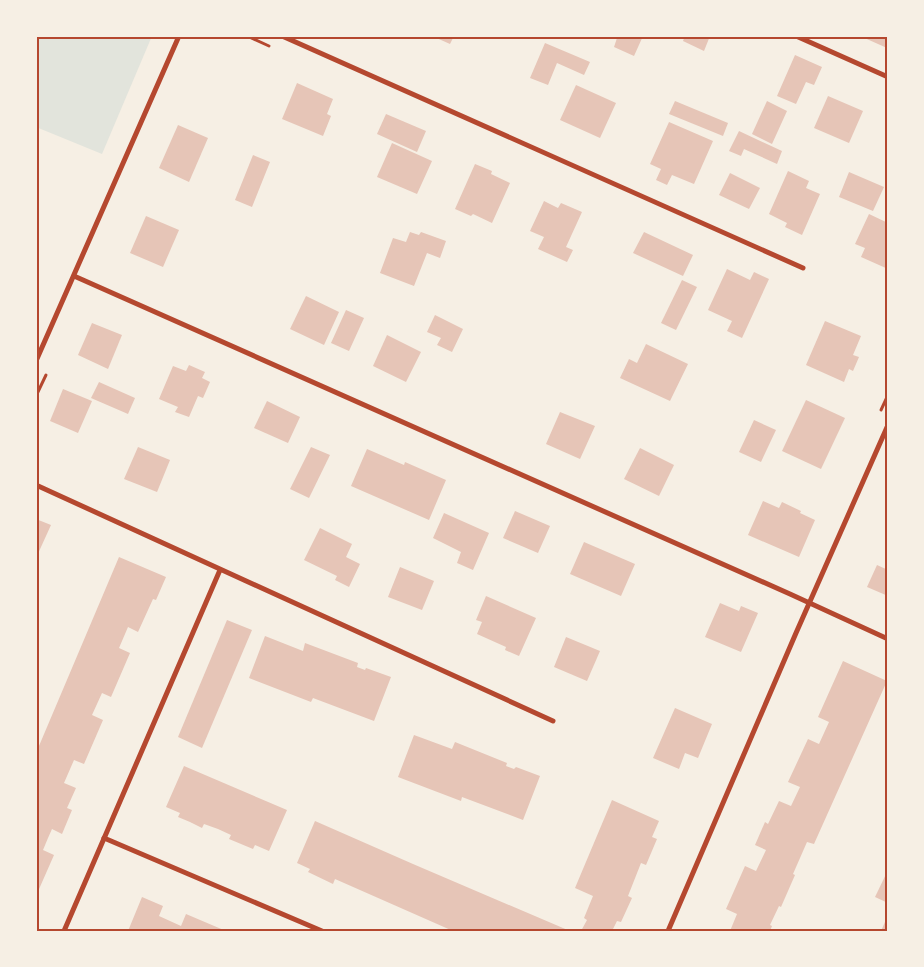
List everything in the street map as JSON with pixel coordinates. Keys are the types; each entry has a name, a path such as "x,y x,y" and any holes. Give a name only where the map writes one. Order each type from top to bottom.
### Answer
{"street":[{"path":"36,361 179,36"},
{"path":"282,36 803,268"},
{"path":"796,36 888,77"},
{"path":"74,276 809,602 888,639"},
{"path":"668,931 809,602 888,425"},
{"path":"36,485 553,721"},
{"path":"64,931 220,570"},
{"path":"104,838 322,931"}],"path":[{"path":"36,396 46,373"}],"shaded area":[{"path":"36,36 152,36 102,154 36,127"}],"building":[{"path":"432,36 454,36 450,44"},
{"path":"613,36 643,36 634,56 614,47 617,38"},
{"path":"685,36 710,36 704,51 683,41"},
{"path":"860,36 888,36 888,47 887,48"},
{"path":"545,43 590,62 584,75 557,63 548,85 530,78"},
{"path":"795,55 822,67 814,85 806,82 796,104 777,96"},
{"path":"297,83 333,99 327,114 331,116 323,136 282,119"},
{"path":"576,85 616,103 600,138 560,120"},
{"path":"828,96 863,111 849,143 814,128"},
{"path":"675,101 728,123 723,136 669,114"},
{"path":"767,101 787,111 772,144 752,134"},
{"path":"386,114 426,131 417,152 377,134"},
{"path":"669,122 713,141 694,184 672,175 667,185 656,180 661,169 650,164"},
{"path":"178,125 208,138 189,182 159,168"},
{"path":"739,131 782,151 777,164 744,149 741,156 729,151"},
{"path":"392,143 432,161 417,194 377,177"},
{"path":"253,155 270,162 252,207 235,200"},
{"path":"475,164 492,171 491,174 510,183 492,223 473,214 471,216 455,209"},
{"path":"788,171 809,181 806,188 820,194 802,235 785,227 787,223 769,214"},
{"path":"849,172 884,187 873,211 839,197"},
{"path":"730,173 760,188 749,209 719,195"},
{"path":"544,201 558,208 561,203 582,212 566,247 573,250 567,262 538,249 544,237 530,231"},
{"path":"869,214 888,223 888,269 861,257 865,248 855,244"},
{"path":"146,216 179,230 163,267 130,253"},
{"path":"410,232 419,235 421,232 446,241 440,258 427,253 414,286 380,273 393,238 406,242"},
{"path":"644,232 693,255 683,276 633,253"},
{"path":"727,269 750,280 754,272 769,279 742,338 727,331 732,321 708,310"},
{"path":"682,280 697,287 676,330 661,323"},
{"path":"306,296 339,312 324,345 290,329"},
{"path":"346,310 364,318 349,351 331,343"},
{"path":"435,315 463,329 452,352 437,345 441,338 427,332"},
{"path":"825,321 861,336 853,355 859,357 853,371 849,369 844,382 806,365"},
{"path":"92,323 122,335 108,369 78,355"},
{"path":"387,335 421,352 406,382 373,366"},
{"path":"646,344 688,364 670,401 620,378 629,359 637,363"},
{"path":"189,365 205,372 202,378 210,382 203,398 198,396 189,417 175,412 178,407 159,399 173,366 186,371"},
{"path":"99,382 135,398 128,414 91,398"},
{"path":"63,389 92,401 78,433 50,421"},
{"path":"806,400 845,418 821,469 782,451"},
{"path":"267,401 300,417 288,443 254,428"},
{"path":"560,412 595,426 580,459 546,444"},
{"path":"754,420 776,430 761,462 739,452"},
{"path":"138,447 170,460 157,492 124,479"},
{"path":"311,447 330,455 309,498 290,489"},
{"path":"640,448 674,465 659,496 624,479"},
{"path":"367,449 404,465 405,462 446,480 429,520 351,486"},
{"path":"763,501 779,508 782,502 815,520 799,557 748,535"},
{"path":"515,511 550,526 538,553 503,538"},
{"path":"444,513 489,533 473,570 457,563 461,552 433,538"},
{"path":"36,519 51,525 36,558"},
{"path":"320,528 352,544 346,557 360,564 349,587 335,580 337,576 304,560"},
{"path":"584,542 635,564 621,596 570,574"},
{"path":"119,557 166,577 156,600 153,599 138,632 128,627 119,648 130,653 111,697 102,693 92,715 103,720 84,764 74,760 64,783 76,788 67,808 72,810 62,834 52,829 48,838 43,850 54,855 36,896 36,753"},
{"path":"877,565 888,570 888,596 867,587"},
{"path":"400,567 434,581 422,610 388,597"},
{"path":"486,596 536,618 519,656 505,650 506,647 477,634 482,622 476,620"},
{"path":"720,603 739,611 741,606 758,613 741,652 705,637"},
{"path":"227,620 252,630 202,748 178,737"},
{"path":"265,636 303,651 305,643 358,663 357,667 365,670 366,668 391,677 374,721 313,698 311,702 249,678"},
{"path":"566,637 600,651 587,681 554,667"},
{"path":"843,661 887,681 814,844 807,842 781,907 779,906 770,925 772,926 770,931 730,931 737,914 726,909 745,866 756,871 766,850 755,845 765,822 768,824 779,801 791,806 800,787 788,782 808,739 819,744 829,722 818,717"},
{"path":"675,708 712,724 698,758 685,753 679,769 653,758"},
{"path":"414,735 452,749 455,742 507,763 506,766 514,769 516,767 540,776 523,820 462,797 461,801 398,777"},
{"path":"184,766 287,810 269,851 255,845 253,849 229,839 231,835 204,824 202,828 178,817 180,813 166,807"},
{"path":"612,800 659,821 652,837 657,839 646,865 641,863 628,896 632,898 621,922 617,921 612,931 581,931 587,920 584,918 593,896 575,888"},
{"path":"315,821 570,931 453,931 335,879 333,884 308,872 310,869 297,863"},
{"path":"888,870 888,903 875,897"},
{"path":"142,897 163,906 159,916 181,926 186,914 226,931 128,931"},
{"path":"888,915 888,931 881,931"}]}
